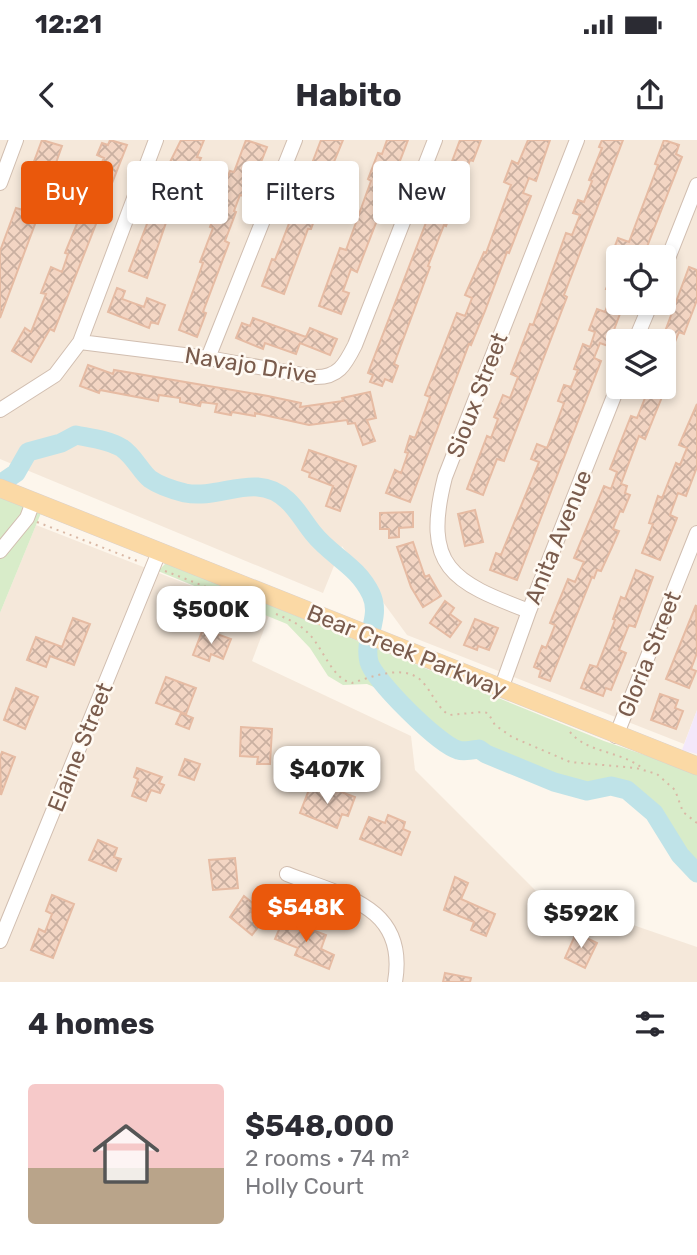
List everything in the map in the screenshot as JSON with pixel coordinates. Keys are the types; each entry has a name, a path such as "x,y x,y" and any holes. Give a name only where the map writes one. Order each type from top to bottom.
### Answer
{"main road":[{"name":"Bear Creek Parkway","path":"6,490 30,510 157,559 328,619 697,766"}],"street":[{"path":"0,183 16,140"},
{"path":"0,410 55,375 80,342 156,140"},
{"path":"208,358 295,140"},
{"name":"Navajo Drive","path":"80,342 208,358 327,378 341,368 355,345 435,140"},
{"name":"Sioux Street","path":"529,611 482,592 453,573 441,553 439,506 445,477 577,140"},
{"path":"673,245 697,186"},
{"name":"Anita Avenue","path":"501,689 613,399"},
{"path":"0,551 30,510"},
{"name":"Gloria Street","path":"617,736 697,533"},
{"name":"Elaine Street","path":"0,942 157,559"},
{"path":"287,874 354,900 381,918 394,936 397,949 395,982"}],"path":[{"path":"30,510 157,559 241,600"},
{"path":"273,613 308,632 343,680 352,683 392,673 409,672 418,676 437,705 449,715 488,713 495,725 512,737 570,762 643,769"},
{"path":"567,726 579,741 632,762 667,781 678,796 683,812 697,822"}],"shaded area":[{"path":"0,140 697,140 697,710 684,744 407,635 342,546 323,593 0,459"},
{"path":"36,525 269,616 252,661 411,736 415,770 537,892 697,947 697,982 0,982 0,613"},
{"path":"697,710 697,754 682,750"}],"green space":[{"path":"0,496 41,513 0,613"},
{"path":"166,563 604,741 697,773 697,873 679,853 649,808 629,791 613,787 576,790 522,771 479,749 460,751 443,743 390,694 367,684 343,685 328,676 310,648 287,624 158,571"}],"building":[{"path":"42,140 62,146 57,161 34,161"},
{"path":"110,140 127,145 113,181 113,161 102,161 104,158 97,155 102,143 108,145"},
{"path":"181,140 204,140 197,157 201,158 200,161 170,161"},
{"path":"246,140 267,147 261,161 242,161 242,196 234,211 236,212 225,241 229,243 203,312 206,313 197,337 179,330 203,263 200,262 213,228 210,227 211,224 228,224 228,176 230,171 234,172"},
{"path":"321,140 343,140 334,161 313,161"},
{"path":"387,140 408,140 400,161 375,161 378,153 382,154"},
{"path":"460,140 481,140 473,161 452,161"},
{"path":"528,140 550,140 536,181 529,178 523,193 531,196 471,345 469,344 410,502 386,493 395,470 401,473 410,436 415,438 430,397 425,395 457,313 465,316 472,298 465,295 484,252 486,253 511,185 504,182 512,161 518,164"},
{"path":"602,140 623,140 504,461 497,459 483,495 467,489 487,436 491,438 498,419 494,417 503,395 510,398 518,377 511,374 530,324 533,325 566,233 572,235 580,215 573,213 578,200 584,202 592,181 589,180 602,148 599,147"},
{"path":"664,140 679,145 676,154 682,157 648,245 615,245 618,238 629,242 658,165 655,164"},
{"path":"373,166 373,224 376,224 357,272 351,269 343,291 349,293 341,314 319,306 340,248 346,250 355,224 359,224 359,214 371,181 368,179"},
{"path":"16,208 21,209 21,224 35,224 0,318 0,251"},
{"path":"77,224 96,224 54,331 50,329 31,362 12,351 25,328 31,332 46,294 41,293 51,267 62,272 68,254 65,253"},
{"path":"147,224 166,224 147,278 129,271"},
{"path":"289,224 313,224 311,229 308,229 284,294 262,286 272,259 275,260"},
{"path":"425,224 447,224 428,266 430,267 394,364 398,366 392,382 385,379 382,386 370,382 373,375 368,373"},
{"path":"689,267 697,270 697,300 684,334 679,332 676,340 676,329 666,329 671,315 676,315 676,302"},
{"path":"117,288 125,291 122,299 144,307 147,298 165,305 158,324 151,322 149,328 108,312"},
{"path":"597,309 605,312 606,309 606,315 620,315 614,329 606,329 606,345 600,343 594,358 601,361 517,580 490,570 496,553 501,555 539,462 531,459 537,444 547,448 564,403 558,401 564,385 571,387 578,370 574,369 583,344 590,347 595,332 589,330"},
{"path":"253,318 306,337 310,328 337,339 330,355 300,343 296,354 265,343 263,349 236,338 242,323 250,326"},
{"path":"88,365 113,374 114,370 268,396 301,403 300,407 343,401 342,398 370,392 376,418 367,420 375,441 363,445 355,423 348,424 347,420 309,425 255,413 255,416 215,412 217,404 201,402 200,406 180,402 180,398 159,395 158,401 100,390 99,393 80,386"},
{"path":"645,399 661,399 645,439 639,436 621,484 627,486 625,493 630,495 613,529 619,531 601,571 597,570 594,578 592,577 550,681 539,677 541,670 534,667 542,646 546,648 555,625 550,623 568,579 575,582 584,562 574,558 604,486 611,489 617,472 610,469 631,416 637,418"},
{"path":"697,404 697,467 686,496 678,493 670,515 677,518 660,560 642,553 653,524 649,523 658,496 662,498 676,463 680,465 687,448 679,445"},
{"path":"309,450 356,466 340,511 326,506 333,486 309,477 310,473 302,470"},
{"path":"475,510 483,542 465,546 458,514"},
{"path":"413,512 413,527 399,528 399,537 389,538 389,529 380,529 380,513"},
{"path":"413,542 425,577 429,575 441,596 423,607 411,587 397,547"},
{"path":"636,570 653,577 635,627 629,625 619,650 626,653 611,690 606,688 603,696 581,688 590,665 597,667 621,597 625,599"},
{"path":"445,601 454,608 450,614 461,622 450,637 430,623"},
{"path":"696,605 697,653 691,669 696,671 689,688 666,679"},
{"path":"73,618 90,624 74,665 50,656 46,667 27,660 36,637 62,647"},
{"path":"475,619 498,628 489,650 478,646 477,650 464,645"},
{"path":"203,629 231,639 223,659 211,654 209,661 193,655"},
{"path":"166,677 196,688 186,714 156,703"},
{"path":"16,688 38,697 25,729 4,720"},
{"path":"660,694 678,700 675,708 683,711 676,729 651,720"},
{"path":"181,713 193,718 189,729 176,724"},
{"path":"241,727 272,729 270,764 257,764 258,757 240,756"},
{"path":"2,752 15,757 1,795 0,757"},
{"path":"185,759 200,764 194,780 179,775"},
{"path":"137,768 162,777 159,783 164,785 160,793 151,790 146,801 132,796 138,779 134,777"},
{"path":"325,786 355,797 348,816 342,814 337,828 300,813 310,787 323,792"},
{"path":"388,815 405,822 403,829 410,832 401,855 360,839 369,817 385,823"},
{"path":"98,840 117,848 114,857 121,859 116,871 89,860"},
{"path":"235,858 238,888 213,890 209,860"},
{"path":"455,877 468,883 461,899 495,914 486,936 471,930 474,922 444,910"},
{"path":"52,895 74,904 53,958 31,950 39,929 45,932 52,914 46,911"},
{"path":"244,896 255,905 250,911 263,921 252,935 230,917"},
{"path":"291,922 326,935 321,949 334,955 329,969 295,955 298,948 275,939 281,925 289,928"},
{"path":"576,933 597,943 585,968 565,958"},
{"path":"445,973 471,978 470,982 443,982"}],"waterway":[{"path":"0,484 16,473 28,452 61,443 76,435 117,445 130,455 150,479 176,491 198,494 251,487 275,492 291,504 320,541 352,568 365,584 374,603 374,619 368,644 369,662 382,683 423,725 458,750 479,749 554,782 587,791 611,786 627,790 654,813 680,855 697,873"}]}
